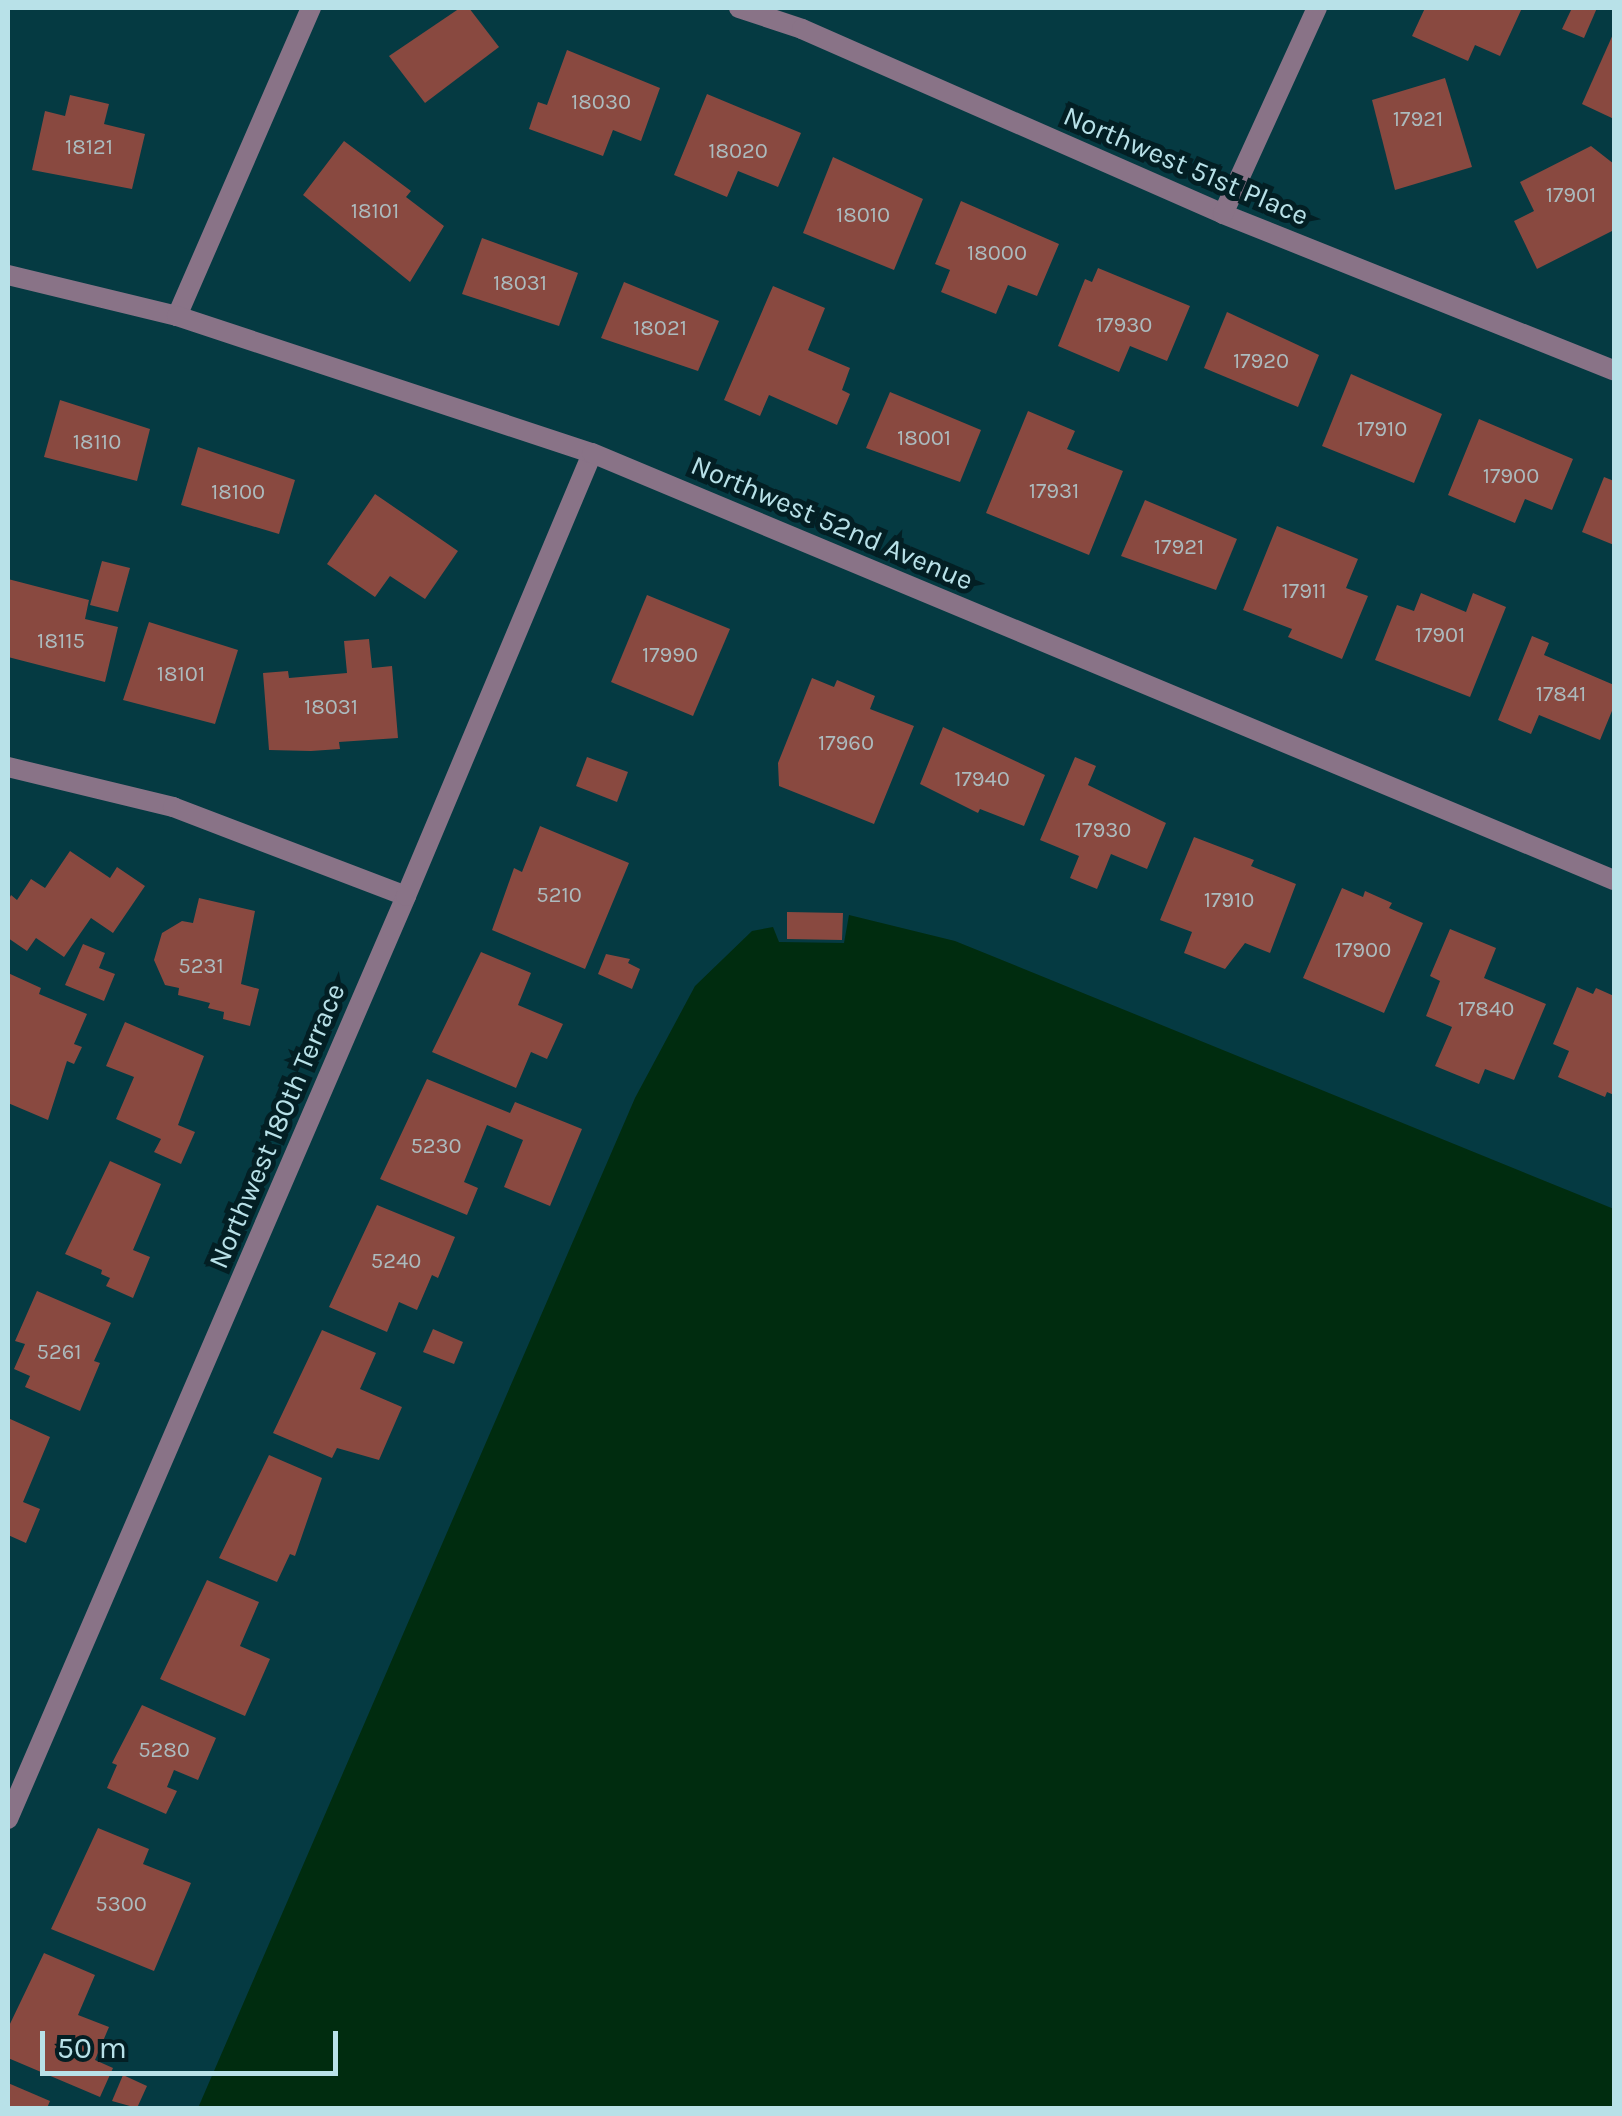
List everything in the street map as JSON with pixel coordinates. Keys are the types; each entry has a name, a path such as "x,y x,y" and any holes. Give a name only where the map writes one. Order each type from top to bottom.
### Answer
{"street":[{"path":"177,316 311,8"},
{"name":"Northwest 51st Place","path":"739,8 802,29 1224,214 1614,370"},
{"path":"802,29 812,8"},
{"path":"1224,214 1317,8"},
{"name":"Northwest 52nd Avenue","path":"8,275 177,316 592,452 1614,880"},
{"name":"Northwest 180th Terrace","path":"8,1818 406,896 592,452"},
{"path":"8,766 172,807 406,896"}],"shaded area":[{"path":"849,915 955,941 1614,1209 1614,2108 198,2108 635,1098 695,986 752,931 773,927 779,942 844,943"}],"building":[{"path":"460,8 469,8 499,47 425,103 389,56"},
{"path":"1425,8 1522,8 1500,56 1475,45 1468,61 1412,36"},
{"path":"1572,8 1597,8 1584,38 1562,29"},
{"path":"1614,32 1614,119 1582,104"},
{"path":"567,50 660,88 641,141 613,130 603,156 529,129 538,102 547,105"},
{"path":"1445,78 1472,167 1395,190 1372,100"},
{"path":"707,94 801,133 778,187 738,171 727,197 674,175"},
{"path":"70,95 109,104 104,124 145,134 132,189 32,170 45,111 65,116"},
{"path":"344,141 411,191 406,197 444,226 410,282 303,195"},
{"path":"1591,146 1614,164 1614,230 1537,269 1514,221 1534,211 1520,182"},
{"path":"833,157 923,199 894,270 803,233"},
{"path":"961,201 1059,244 1037,296 1008,285 996,314 941,292 950,270 935,264"},
{"path":"482,238 578,273 559,326 462,294"},
{"path":"1098,268 1190,306 1167,361 1130,346 1119,372 1058,346 1085,279 1092,282"},
{"path":"624,282 719,321 698,371 601,338"},
{"path":"773,286 825,308 808,350 850,368 842,390 850,394 837,425 769,395 760,416 724,400"},
{"path":"1227,312 1319,355 1298,407 1204,368"},
{"path":"1351,374 1442,414 1414,483 1322,446"},
{"path":"890,392 981,430 960,482 866,448"},
{"path":"60,400 150,429 137,481 44,457"},
{"path":"1028,411 1075,431 1067,449 1123,471 1089,555 986,513"},
{"path":"1479,419 1573,459 1552,510 1525,499 1515,523 1448,495"},
{"path":"198,447 295,480 279,534 181,505"},
{"path":"1604,477 1614,481 1614,545 1582,532"},
{"path":"375,494 458,551 425,599 390,576 375,597 327,564"},
{"path":"1145,500 1237,539 1216,590 1121,556"},
{"path":"1277,526 1358,559 1346,588 1368,596 1342,659 1288,637 1292,629 1243,610"},
{"path":"102,561 130,568 118,612 90,605"},
{"path":"8,579 89,600 85,619 118,627 105,682 8,657"},
{"path":"1421,593 1466,612 1473,593 1506,607 1470,697 1375,660 1397,605 1414,611"},
{"path":"647,595 730,629 693,716 611,682"},
{"path":"149,622 238,650 215,724 123,700"},
{"path":"1532,636 1549,643 1544,655 1614,685 1614,706 1600,740 1539,715 1531,734 1498,720"},
{"path":"369,639 372,668 392,666 398,738 339,742 340,749 269,750 263,673 288,671 289,678 347,673 344,641"},
{"path":"812,678 834,687 837,680 875,696 870,709 914,726 874,824 779,786 778,763"},
{"path":"943,727 1045,775 1024,826 980,809 978,813 920,784"},
{"path":"587,757 628,772 617,802 576,786"},
{"path":"1075,757 1096,766 1088,785 1166,823 1147,869 1111,854 1097,889 1070,878 1079,856 1040,840"},
{"path":"540,826 629,863 585,969 492,930 514,868 522,872"},
{"path":"1194,837 1254,860 1251,866 1296,884 1270,953 1245,943 1225,969 1184,953 1192,932 1160,920"},
{"path":"70,851 110,878 117,867 145,886 113,933 91,918 64,957 36,938 27,951 8,938 8,901 11,895 17,900 31,879 45,888"},
{"path":"1342,888 1363,897 1365,891 1392,903 1389,908 1423,923 1384,1013 1303,978"},
{"path":"199,898 255,911 241,984 259,989 250,1026 223,1019 224,1012 208,1008 210,1003 178,995 179,988 165,985 154,960 162,933 182,921 193,923"},
{"path":"787,912 843,913 842,940 787,939"},
{"path":"1450,929 1496,948 1484,978 1546,1004 1514,1080 1485,1069 1479,1084 1435,1066 1452,1027 1426,1016 1440,981 1430,976"},
{"path":"83,944 105,953 99,968 115,974 104,1001 65,985"},
{"path":"481,952 531,973 518,1005 563,1024 547,1059 531,1052 516,1088 432,1052"},
{"path":"606,954 630,959 628,963 640,969 632,989 598,974"},
{"path":"8,973 41,988 39,994 87,1014 74,1044 82,1047 74,1064 67,1061 48,1120 8,1103"},
{"path":"1577,987 1593,994 1596,988 1614,996 1614,1095 1607,1092 1605,1097 1558,1077 1569,1051 1553,1044"},
{"path":"125,1022 204,1056 178,1125 195,1132 181,1164 154,1152 161,1139 116,1119 134,1077 106,1066"},
{"path":"427,1079 510,1113 515,1102 582,1129 550,1206 504,1187 523,1140 487,1125 464,1182 478,1188 467,1215 380,1179"},
{"path":"110,1161 161,1184 133,1250 150,1257 133,1298 106,1286 110,1278 101,1274 102,1270 65,1254"},
{"path":"377,1205 455,1237 438,1278 432,1275 417,1310 399,1302 387,1332 329,1307"},
{"path":"37,1291 111,1323 94,1361 100,1363 80,1411 25,1387 30,1376 14,1369 25,1344 15,1341"},
{"path":"433,1329 463,1342 454,1364 423,1352"},
{"path":"322,1330 376,1353 360,1389 402,1407 379,1460 337,1448 332,1458 273,1433"},
{"path":"8,1418 50,1437 23,1502 40,1509 26,1543 8,1535"},
{"path":"269,1455 322,1478 295,1556 290,1554 277,1582 219,1558"},
{"path":"207,1580 259,1602 240,1646 270,1659 245,1716 160,1679"},
{"path":"142,1705 216,1738 198,1780 174,1770 167,1787 177,1791 166,1814 107,1788 117,1765 112,1763"},
{"path":"98,1828 149,1849 143,1864 191,1883 154,1971 51,1929"},
{"path":"44,1953 95,1975 78,2015 109,2027 95,2060 113,2068 100,2097 8,2058 8,2028"},
{"path":"123,2075 147,2086 137,2108 112,2101"},
{"path":"8,2083 50,2101 47,2108 8,2108"}]}
